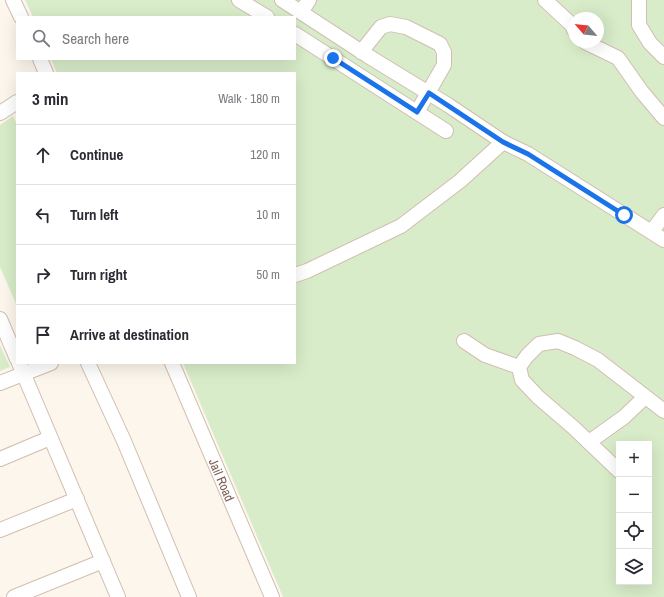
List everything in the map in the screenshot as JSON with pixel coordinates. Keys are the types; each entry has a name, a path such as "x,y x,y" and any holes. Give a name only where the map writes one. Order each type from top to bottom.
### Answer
{"street":[{"path":"13,0 21,16"},
{"path":"238,0 265,16"},
{"path":"282,0 361,52 429,93 503,142 528,154 664,240"},
{"path":"301,12 309,0"},
{"path":"545,0 568,22"},
{"path":"639,0 638,25 650,43 664,57"},
{"path":"361,52 381,27 390,24 406,27 440,44 444,52 444,66 417,112"},
{"path":"296,35 446,131"},
{"path":"336,60 344,40"},
{"path":"597,48 618,58 642,92 664,118"},
{"path":"40,60 46,72"},
{"path":"0,113 16,103"},
{"path":"296,275 307,271 401,226 460,181 503,142"},
{"path":"652,231 664,215"},
{"path":"0,319 16,357"},
{"path":"464,341 485,355 519,367"},
{"path":"616,468 538,397 522,380 519,367 527,356 539,344 558,341 598,360 664,412"},
{"path":"0,383 21,368 45,364"},
{"path":"88,364 124,441 189,597"},
{"name":"Jail Road","path":"172,364 272,597"},
{"path":"21,368 118,597"},
{"path":"589,442 624,417 645,396"},
{"path":"0,459 50,438"},
{"path":"0,530 77,499"},
{"path":"14,597 103,561"}],"green space":[{"path":"25,0 664,0 664,597 283,597 183,364 296,364 296,72 57,72 51,60 296,60 296,16 33,16"},
{"path":"13,116 16,123 16,304 0,267 0,125"},
{"path":"0,345 10,367 0,371"}],"route":[{"path":"333,58 417,112 429,93 503,142 528,154 624,215"}]}
